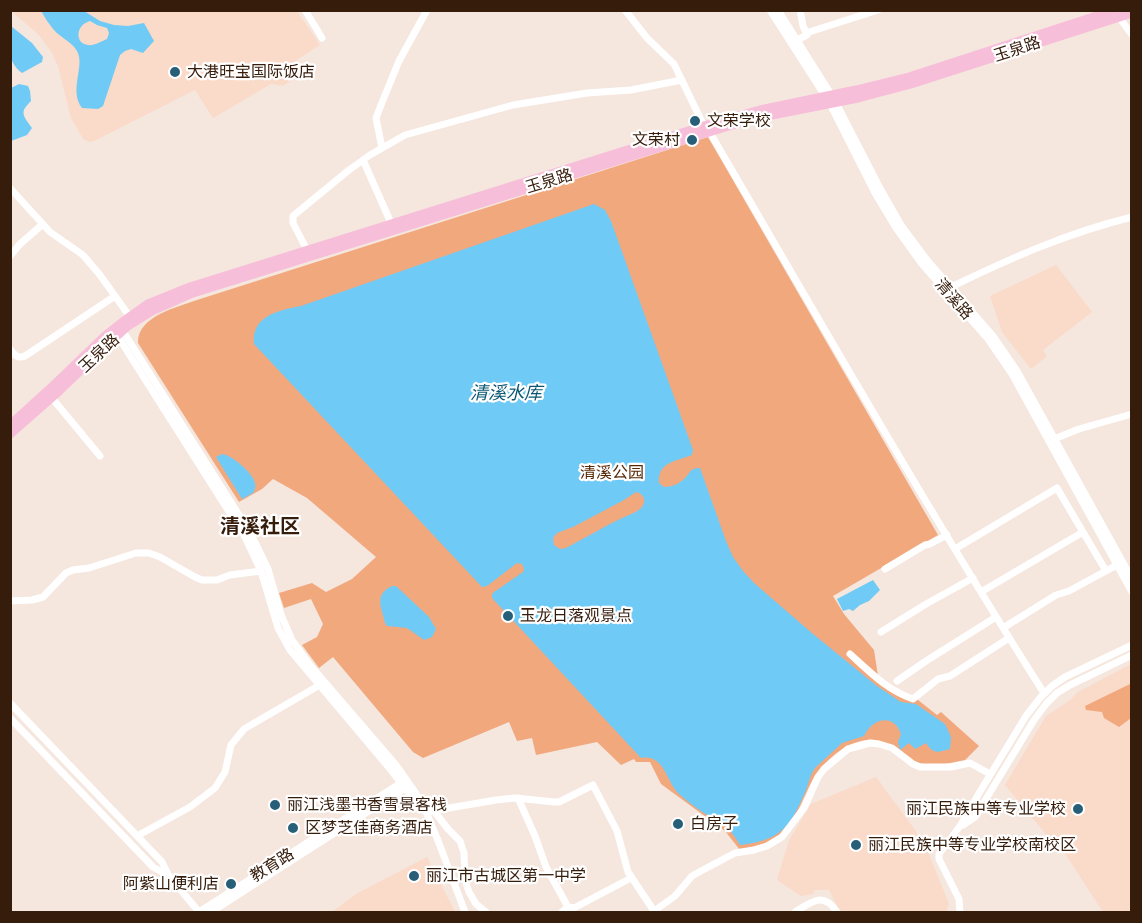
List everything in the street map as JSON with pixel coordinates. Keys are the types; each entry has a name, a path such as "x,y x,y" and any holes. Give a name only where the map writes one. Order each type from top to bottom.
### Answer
{"main road":[{"name":"玉泉路","path":"10,434 51,398 130,317 148,304 190,286 706,128 910,84 1117,14 1131,13"},
{"name":"玉泉路","path":"10,425 118,330 192,293 706,128"}],"street":[{"path":"305,10 322,38"},
{"path":"382,148 376,118 399,61 427,10"},
{"path":"625,10 647,38 671,62 706,128 981,592 1044,693"},
{"name":"清溪路","path":"770,10 831,100 882,205 896,228 922,264 988,339 1008,367 1131,592"},
{"name":"清溪路","path":"778,10 894,214 917,247 989,331 1026,386 1131,579"},
{"path":"800,10 806,33"},
{"path":"797,40 807,35 806,33 879,10"},
{"path":"1117,14 1131,34"},
{"path":"307,250 293,223 293,216 363,160 405,135 513,105 587,93 631,90 682,80"},
{"path":"363,160 392,223"},
{"path":"10,188 50,232 83,255 130,317"},
{"path":"951,287 1050,242 1085,229 1131,217"},
{"path":"10,256 43,224"},
{"path":"10,349 16,356 25,356 116,296"},
{"path":"118,330 251,549 261,571 281,636 318,686 430,812 460,841 465,858 465,880 476,904 486,912"},
{"path":"118,330 251,534 268,569 285,625 296,646 406,784 431,823 465,912"},
{"path":"51,398 100,456"},
{"path":"1054,439 1085,427 1131,414"},
{"path":"956,549 1057,488 1106,571"},
{"path":"981,592 1083,532"},
{"path":"885,569 925,545 947,535"},
{"path":"10,601 43,597 66,573 136,553 150,553 160,557 202,580 217,580 230,575 261,571"},
{"path":"1003,628 1056,595 1069,591 1117,566"},
{"path":"881,632 973,578"},
{"path":"897,681 926,660 996,617"},
{"path":"850,654 886,687 913,699 938,679 950,676 1009,638"},
{"path":"959,911 959,899 939,857 941,851 960,826 1026,716 1044,693 1065,677 1131,645"},
{"path":"960,826 975,817 1046,704 1070,685 1131,655"},
{"path":"137,836 190,807 215,788 225,772 231,745 244,729 318,686"},
{"path":"10,703 162,862 169,876 199,912"},
{"path":"10,718 153,867 169,876"},
{"path":"430,812 518,798 559,802 593,785 617,831 631,878 654,911 675,896 692,876 700,871 735,853 772,844 786,833 804,808 821,772 851,747 870,743 879,744 892,748 920,767 951,767 970,763 990,774"},
{"name":"教育路","path":"199,912 406,784"},
{"name":"教育路","path":"211,912 406,784"},
{"path":"518,798 546,867 568,907"},
{"path":"430,812 431,823"},
{"path":"562,912 568,907 574,908 631,878"},
{"path":"457,891 468,888"},
{"path":"795,912 814,901 821,900 830,903 837,912"}],"shaded area":[{"name":"大港旺宝国际饭店","path":"11,11 297,11 320,45 287,66 295,78 283,86 271,84 213,118 195,90 90,142 84,140 71,118 58,66 52,53 39,35"},
{"path":"1056,265 1092,312 1043,350 1047,356 1031,369 1002,332 990,296"},
{"name":"丽江民族中等专业学校","path":"1131,664 1131,912 1103,912 1060,846 1045,833 1005,785 1046,716 1078,692"},
{"name":"丽江民族中等专业学校南校区","path":"876,777 926,847 949,904 946,912 840,912 829,890 814,890 813,894 801,896 777,880 789,840 811,804"},
{"name":"丽江市古城区第一中学","path":"427,857 455,912 332,912 356,894"}],"green space":[{"name":"清溪公园","path":"708,137 938,535 833,596 844,614 874,650 878,676 888,685 918,700 937,715 941,712 979,746 965,760 945,764 924,764 917,763 875,740 856,742 830,758 817,773 785,830 764,843 740,850 725,831 661,784 650,762 636,762 634,759 621,765 597,742 536,755 532,738 517,741 509,722 423,758 413,752 333,657 319,668 302,645 317,637 323,624 311,599 284,608 279,593 312,583 326,592 352,579 376,557 307,498 273,479 262,489 239,502 138,343 139,334 151,319 180,306"},
{"path":"1130,684 1131,718 1119,727 1104,718 1102,712 1086,710 1085,706"}],"water":[{"path":"41,11 84,11 100,21 114,25 128,26 144,23 154,41 143,53 131,49 120,55 103,106 98,109 82,108 77,94 78,53 74,46 54,30","holes":["90,21 107,28 109,33 107,39 95,44 84,44 79,38 79,30"]},
{"path":"11,26 32,43 43,57 42,62 22,73 11,58"},
{"path":"19,84 28,86 30,91 31,101 24,113 32,128 27,135 11,141 11,88"},
{"name":"清溪水库","path":"594,204 605,210 611,221 693,450 692,455 665,466 659,476 659,483 664,487 675,485 692,470 700,468 726,541 743,571 813,634 877,686 901,702 916,704 945,724 951,737 950,749 936,752 926,743 915,749 909,743 900,750 898,742 901,734 898,727 888,721 877,722 864,736 842,743 815,768 795,814 783,830 766,840 740,845 724,824 702,812 679,794 660,764 649,758 641,758 492,598 494,592 523,572 522,564 517,563 487,586 482,587 254,344 257,327 268,316","holes":["636,492 644,502 638,510 566,548 560,549 554,545 553,538 557,533 573,527"]},
{"path":"222,454 236,461 250,474 255,485 253,493 242,499 216,457"},
{"path":"873,580 880,590 869,601 853,611 849,609 843,611 837,599"},
{"path":"396,586 429,617 436,629 432,637 424,640 407,628 387,626 380,602 382,593"}],"place":[{"name":"大港旺宝国际饭店","path":"175,72"},
{"name":"文荣学校","path":"695,121"},
{"name":"文荣村","path":"692,140"},
{"name":"玉龙日落观景点","path":"508,616"},
{"name":"丽江浅墨书香雪景客栈","path":"275,805"},
{"name":"丽江民族中等专业学校","path":"1078,809"},
{"name":"白房子","path":"678,824"},
{"name":"区梦芝佳商务酒店","path":"293,828"},
{"name":"丽江民族中等专业学校南校区","path":"856,845"},
{"name":"丽江市古城区第一中学","path":"414,876"},
{"name":"阿紫山便利店","path":"231,884"}],"district":[{"name":"清溪社区","path":"260,526"}]}
